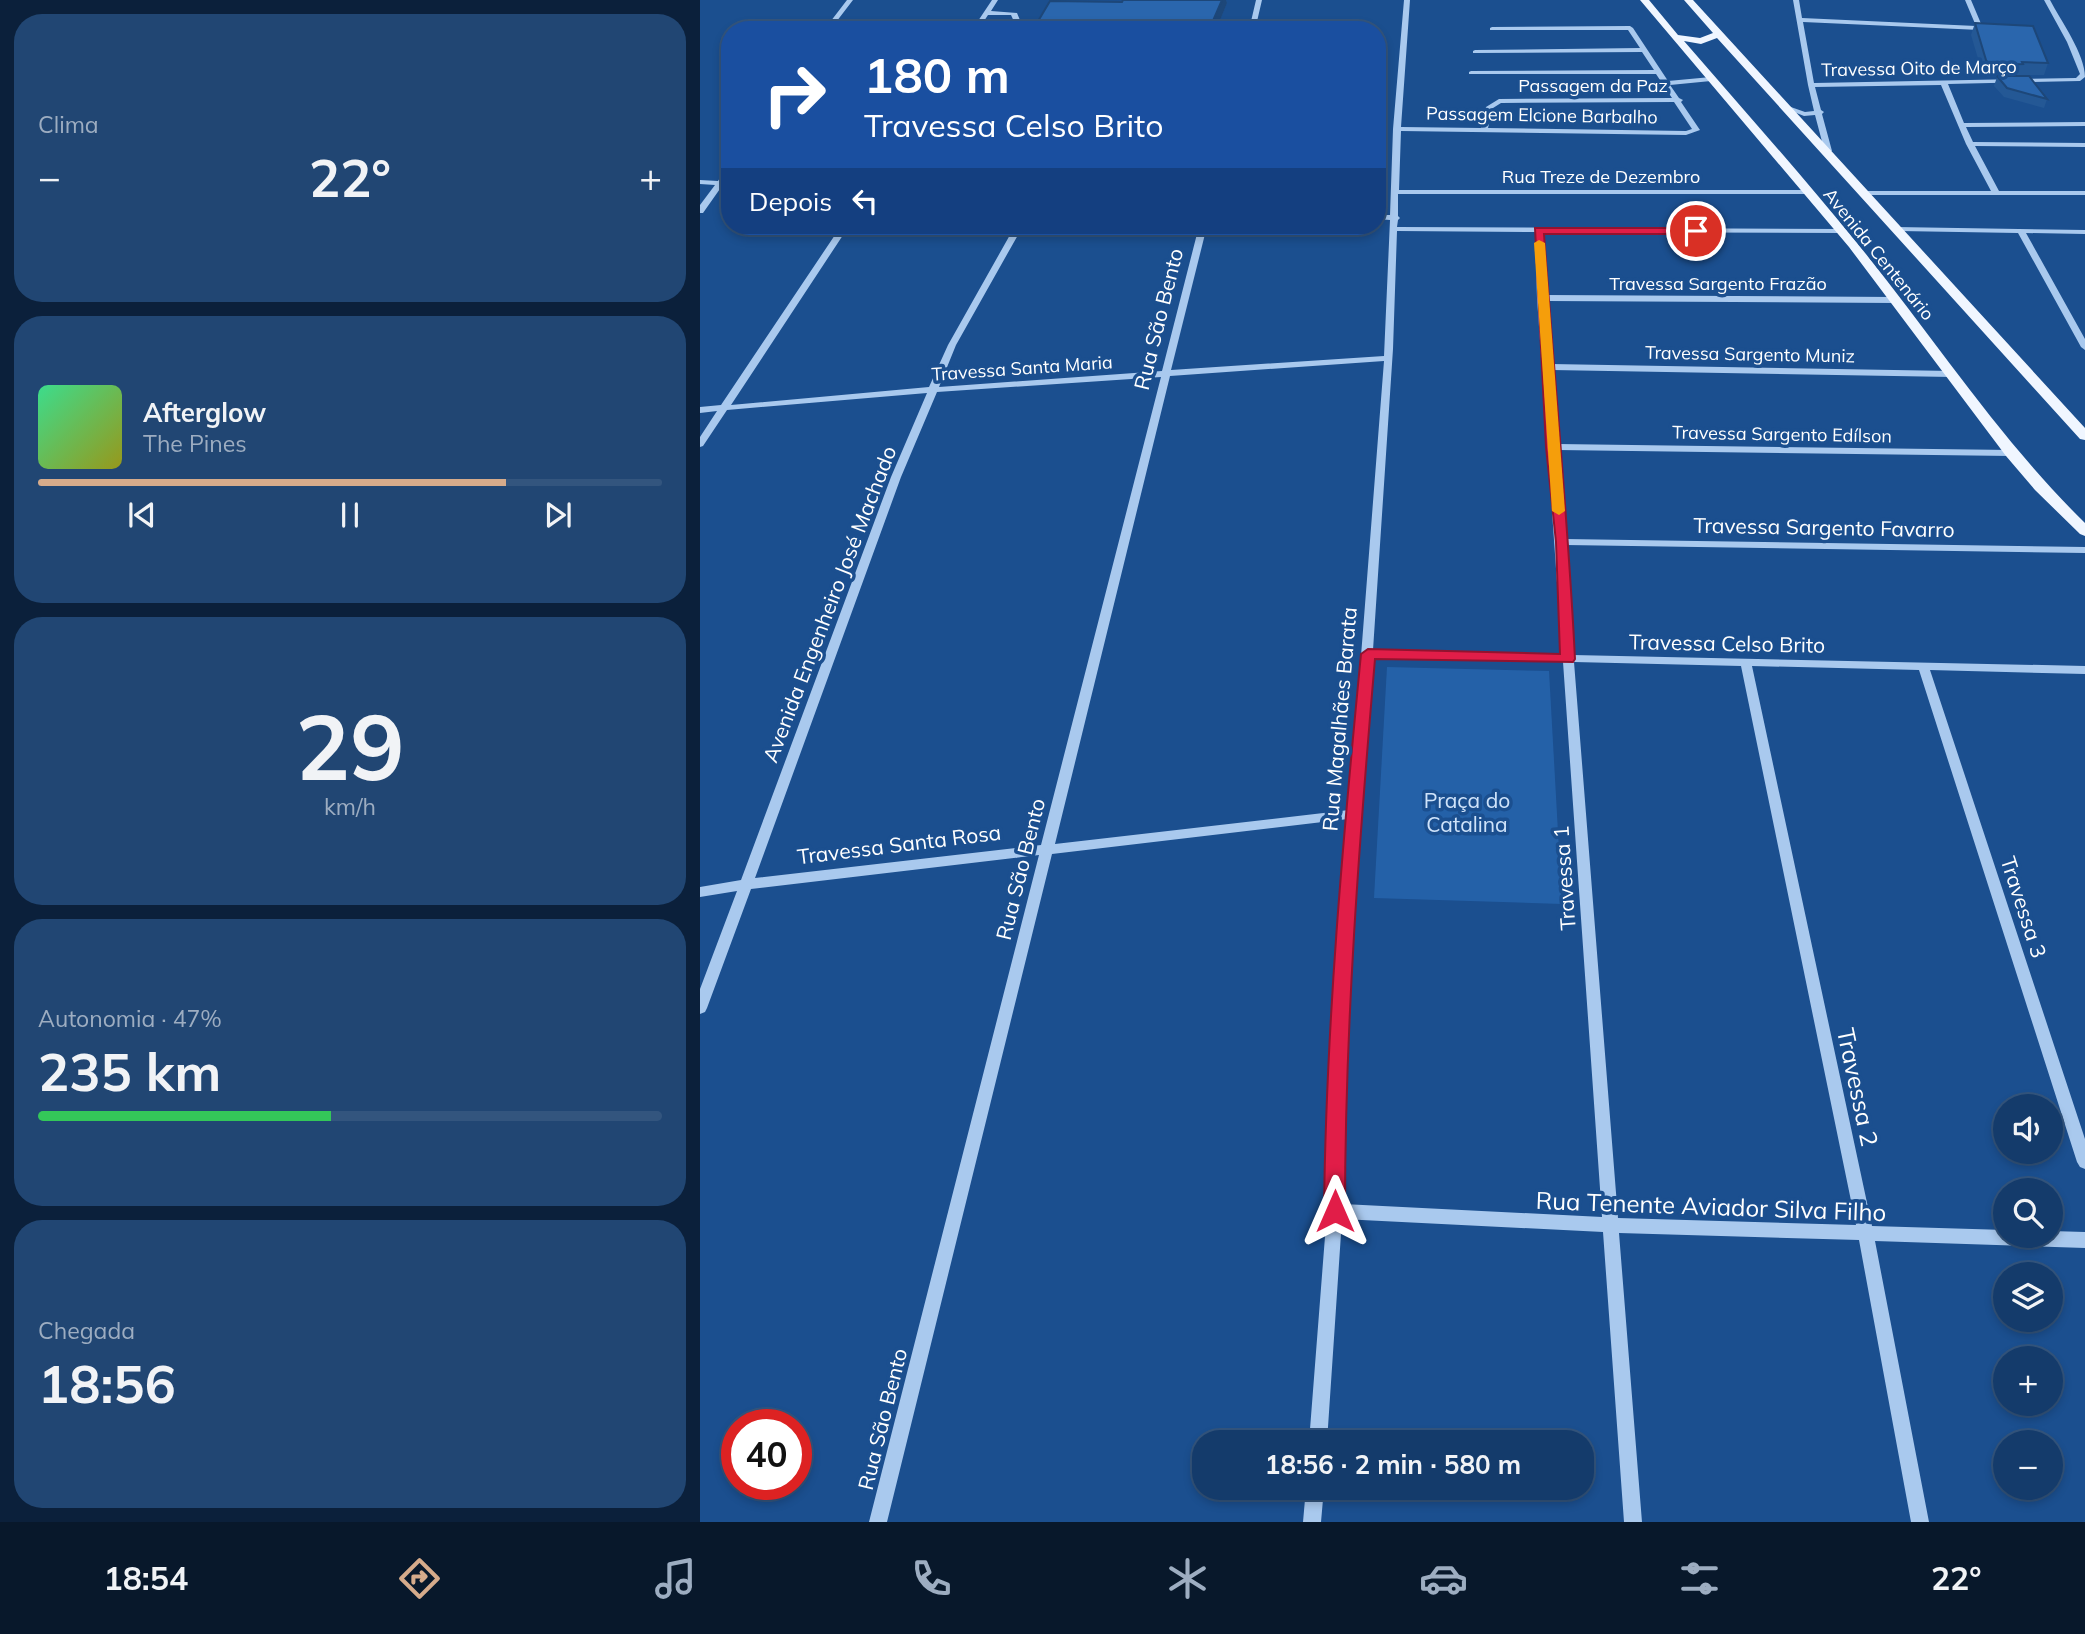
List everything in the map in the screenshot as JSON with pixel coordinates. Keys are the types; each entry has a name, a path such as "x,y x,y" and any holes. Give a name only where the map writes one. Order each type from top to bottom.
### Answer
{"main road":[{"name":"Avenida Centenário","path":"1644,0 1840,231 2011,453 2040,487 2085,531"},
{"name":"Avenida Centenário","path":"1688,0 2085,436"},
{"path":"1676,37 1701,41 1718,34"},
{"path":"1689,52 1695,46 1705,44 1730,47"}],"street":[{"path":"834,21 850,0"},
{"path":"980,21 995,0"},
{"path":"1254,21 1259,0"},
{"name":"Rua Magalhães Barata","path":"1319,1430 1335,1211 1335,1086 1388,358 1396,218 1397,129 1407,0"},
{"path":"1796,0 1811,85 1828,151"},
{"path":"1968,0 1980,28"},
{"name":"Travessa Oito de Março","path":"1811,85 2078,80 2084,74 2047,0"},
{"path":"985,13 1012,13 1016,21"},
{"path":"1800,20 1994,28"},
{"path":"1492,29 1631,28 1680,100"},
{"path":"1475,52 1644,50"},
{"path":"1471,73 1659,72"},
{"path":"1667,83 1712,79"},
{"path":"1944,84 1970,144 1996,192"},
{"name":"Passagem Elcione Barbalho","path":"1397,129 1695,131 1696,128 1680,100"},
{"name":"Passagem da Paz","path":"1484,131 1490,107 1499,101 1680,100"},
{"path":"1788,108 1804,114 1820,112"},
{"path":"1963,125 2085,124"},
{"path":"1970,144 2085,145"},
{"path":"700,211 721,180"},
{"path":"700,181 719,183"},
{"name":"Rua Treze de Dezembro","path":"1396,192 1807,192"},
{"path":"1866,193 2085,193"},
{"path":"1386,217 1396,218"},
{"path":"1395,229 1840,231"},
{"path":"1899,229 2085,232"},
{"name":"Travessa 1","path":"1539,231 1541,298 1552,447 1563,542 1568,659 1633,1522"},
{"path":"2021,231 2085,347"},
{"path":"700,444 839,235"},
{"name":"Avenida Engenheiro José Machado","path":"700,1008 856,580 932,390 952,345 1014,235"},
{"name":"Rua São Bento","path":"878,1522 1201,235"},
{"name":"Travessa Sargento Frazão","path":"1541,298 1895,300"},
{"name":"Travessa Santa Maria","path":"700,410 932,390 1388,358"},
{"name":"Travessa Sargento Muniz","path":"1547,366 1952,374"},
{"name":"Travessa Sargento Edílson","path":"1552,447 2011,453"},
{"name":"Travessa Sargento Favarro","path":"1563,542 2085,550"},
{"name":"Travessa Celso Brito","path":"1368,654 2085,670"},
{"name":"Travessa 2","path":"1746,663 1866,1235 1920,1522"},
{"name":"Travessa 3","path":"1923,666 2085,1162"},
{"name":"Travessa Santa Rosa","path":"700,892 1047,847 1354,814"},
{"name":"Rua Tenente Aviador Silva Filho","path":"1335,1211 1611,1226 2085,1240"},
{"path":"1312,1522 1314,1500"}],"green space":[{"name":"Praça do Catalina","path":"1387,667 1549,671 1562,904 1374,898"}],"building":[{"path":"1222,0 1213,21 1038,21 1050,1"},
{"path":"1975,23 2033,26 2048,63 1990,65"},
{"path":"1997,76 2029,76 2047,99 2007,88"}],"slow traffic":[{"path":"1539,243 1552,447 1559,511"}],"route":[{"path":"1335,1211 1335,1086 1368,654 1568,659 1563,542 1552,447 1539,231 1696,231"}]}
